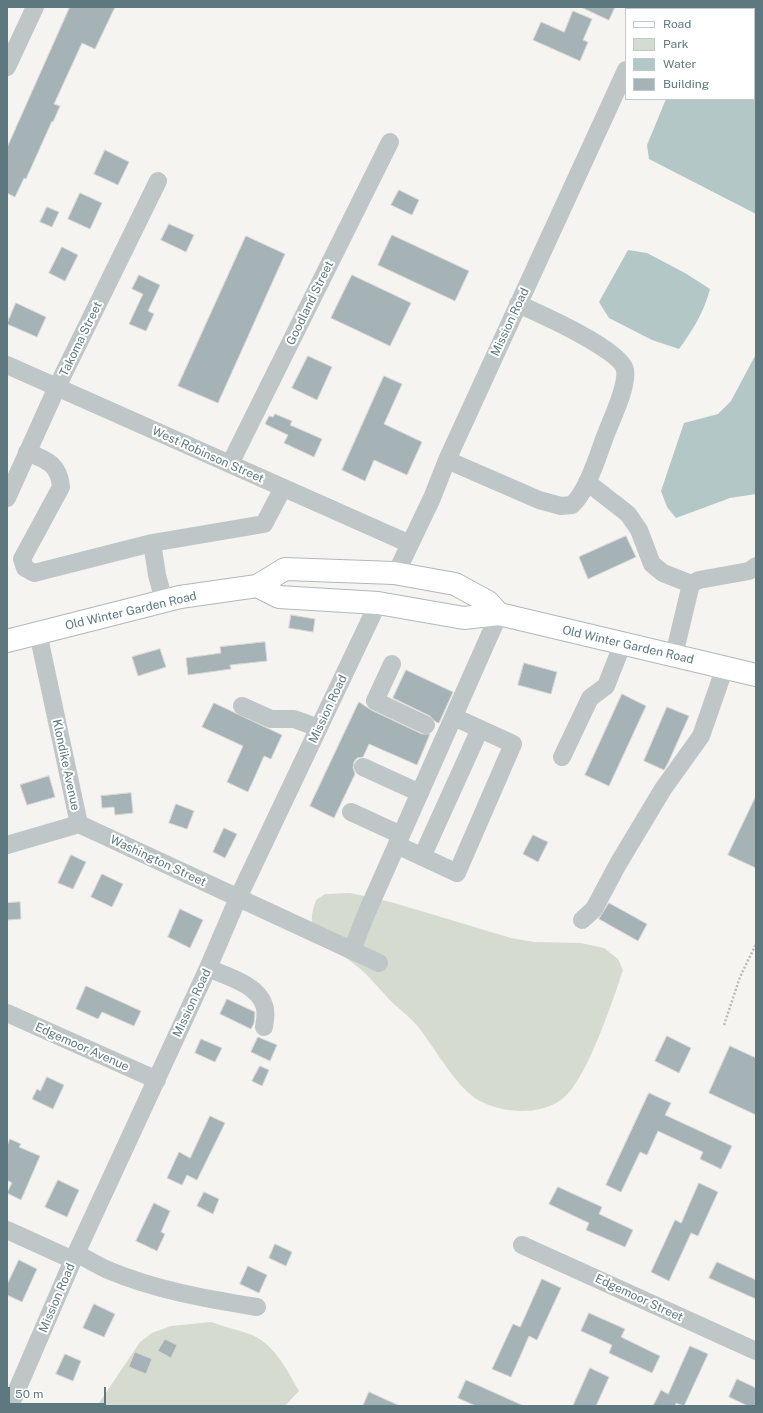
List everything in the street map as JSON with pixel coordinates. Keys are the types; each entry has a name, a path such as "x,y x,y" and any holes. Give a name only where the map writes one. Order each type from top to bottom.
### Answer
{"main road":[{"name":"Old Winter Garden Road","path":"7,641 164,601 257,586 285,569 394,573 455,584 494,608 623,643 756,674"},
{"path":"279,597 294,585 371,584 394,573"},
{"name":"Old Winter Garden Road","path":"257,586 279,597 378,602 464,618 494,608"}],"street":[{"path":"7,67 35,7"},
{"name":"Mission Road","path":"394,573 432,498 446,460 625,72"},
{"name":"Goodland Street","path":"230,464 390,142"},
{"name":"Takoma Street","path":"7,498 57,388 158,181"},
{"path":"446,460 539,500 561,506 572,505 577,500 587,482 623,386 625,370 623,363 612,353 552,320 518,304"},
{"name":"West Robinson Street","path":"7,365 410,544"},
{"path":"28,452 46,460 60,474 60,487 22,559 25,568 34,573 152,543 264,524 283,488"},
{"path":"587,482 628,514 639,530 652,564 663,573 691,584 699,580 749,571 756,566"},
{"path":"152,543 157,575 164,601"},
{"path":"674,655 691,584"},
{"name":"Mission Road","path":"10,1406 74,1256 208,968 238,898 378,602"},
{"path":"352,950 367,912 420,793 437,730 454,717 494,608"},
{"name":"Klondike Avenue","path":"7,845 78,824 38,634"},
{"path":"562,757 590,698 606,686 623,643"},
{"path":"392,664 375,701 437,730"},
{"path":"582,920 594,909 618,864 663,789 701,736 725,667"},
{"path":"242,706 271,719 294,719 318,728"},
{"path":"351,812 399,840 422,857 457,873 514,744 454,717"},
{"path":"422,857 480,729"},
{"path":"362,767 420,793"},
{"name":"Washington Street","path":"78,824 379,963"},
{"path":"208,968 237,980 253,990 264,1005 266,1015 264,1027"},
{"name":"Edgemoor Avenue","path":"7,1013 156,1080"},
{"path":"7,1230 109,1270 161,1288 204,1298 257,1307"},
{"name":"Edgemoor Street","path":"522,1245 756,1351"}],"path":[{"path":"724,1025 740,977 756,944"}],"green space":[{"path":"350,893 391,902 511,938 534,942 581,943 604,948 618,959 623,970 613,1001 589,1059 580,1077 570,1091 561,1100 552,1105 531,1111 499,1108 480,1101 472,1096 448,1069 414,1022 394,1004 363,971 329,945 313,926 312,918 316,900 325,894"},
{"path":"211,1322 252,1335 260,1339 274,1352 280,1359 299,1391 285,1406 97,1406 140,1342 152,1333 171,1326"}],"water":[{"path":"756,86 756,214 649,159 647,145 666,100 755,100"},
{"path":"628,250 647,253 685,273 710,289 698,320 679,349 652,340 609,318 599,302"},
{"path":"756,354 756,494 730,498 676,518 667,507 661,491 684,423 718,414 731,401"}],"building":[{"path":"70,7 115,7 95,49 82,43 54,104 60,106 26,179 24,178 15,197 7,193 7,148"},
{"path":"581,7 615,7 609,20"},
{"path":"573,11 592,19 583,40 588,42 580,61 533,40 541,22 564,32"},
{"path":"105,150 129,162 118,185 94,174"},
{"path":"399,190 419,200 412,215 391,205"},
{"path":"80,193 102,203 90,229 68,219"},
{"path":"47,207 59,212 52,227 40,222"},
{"path":"169,224 194,235 186,252 161,240"},
{"path":"392,235 469,271 455,301 378,265"},
{"path":"246,236 285,254 218,403 178,386"},
{"path":"62,247 78,255 65,281 49,273"},
{"path":"139,275 160,285 148,311 154,314 146,331 129,324 143,294 132,289"},
{"path":"352,275 411,303 390,346 331,318"},
{"path":"16,303 46,317 37,337 7,324"},
{"path":"308,356 332,367 317,400 292,388"},
{"path":"384,376 402,384 384,424 422,442 407,475 374,460 365,481 342,470"},
{"path":"275,414 292,421 290,425 322,439 314,457 284,443 288,435 265,424 269,416 273,417"},
{"path":"626,536 636,557 588,579 579,557"},
{"path":"291,615 315,619 313,632 289,628"},
{"path":"265,642 267,661 230,665 231,669 188,675 186,658 221,653 220,647"},
{"path":"160,649 166,667 138,676 132,657"},
{"path":"524,663 557,672 551,694 518,685"},
{"path":"406,670 453,692 439,723 430,716 393,698"},
{"path":"622,694 646,706 609,786 585,775"},
{"path":"359,702 371,710 422,734 430,734 417,765 369,744 363,757 357,758 354,762 353,768 355,774 334,818 310,806"},
{"path":"214,703 282,735 271,759 264,756 248,792 227,782 243,746 202,727"},
{"path":"667,707 689,716 664,770 644,761"},
{"path":"49,776 55,797 27,805 20,785"},
{"path":"131,793 133,813 115,815 114,807 102,808 101,796"},
{"path":"756,796 756,868 728,855"},
{"path":"176,804 194,811 187,829 169,823"},
{"path":"224,828 237,834 225,858 213,852"},
{"path":"533,835 548,842 538,862 523,854"},
{"path":"71,855 86,862 73,889 58,883"},
{"path":"102,874 123,884 112,907 91,897"},
{"path":"20,902 21,919 7,920 7,903"},
{"path":"609,903 647,924 638,941 599,919"},
{"path":"180,909 203,920 190,948 168,937"},
{"path":"86,986 141,1011 134,1026 102,1012 98,1019 76,1009"},
{"path":"227,999 255,1012 254,1023 251,1029 220,1014"},
{"path":"667,1036 691,1048 679,1073 655,1061"},
{"path":"258,1037 277,1045 270,1061 251,1052"},
{"path":"201,1039 222,1048 215,1062 195,1053"},
{"path":"730,1046 756,1058 756,1115 709,1093"},
{"path":"260,1066 269,1070 262,1086 252,1081"},
{"path":"47,1077 64,1085 53,1109 32,1099 37,1089 40,1091"},
{"path":"649,1093 671,1103 665,1115 732,1146 721,1169 700,1159 703,1152 658,1131 647,1155 640,1152 621,1192 606,1185"},
{"path":"210,1116 225,1123 197,1180 187,1175 182,1185 167,1178 179,1152 190,1158"},
{"path":"10,1139 21,1144 19,1147 40,1156 21,1200 7,1193 12,1183 7,1180 7,1146"},
{"path":"58,1180 79,1190 67,1217 45,1207"},
{"path":"699,1183 718,1192 698,1236 691,1233 669,1281 651,1272 675,1220 681,1223"},
{"path":"558,1187 602,1207 599,1214 633,1230 625,1247 586,1230 589,1223 549,1204"},
{"path":"204,1192 219,1199 213,1214 197,1206"},
{"path":"154,1203 170,1211 161,1232 165,1234 157,1251 136,1241"},
{"path":"275,1244 292,1252 286,1266 269,1258"},
{"path":"19,1260 37,1269 22,1302 7,1295 7,1285"},
{"path":"717,1262 756,1280 756,1299 709,1278"},
{"path":"248,1266 267,1275 259,1293 240,1284"},
{"path":"542,1279 561,1288 537,1340 529,1336 511,1377 492,1369 513,1324 520,1327"},
{"path":"94,1304 115,1314 104,1337 83,1328"},
{"path":"589,1313 625,1329 621,1337 660,1356 652,1373 609,1353 612,1345 581,1331"},
{"path":"165,1339 177,1345 171,1358 158,1351"},
{"path":"690,1346 708,1354 684,1406 676,1403 675,1406 653,1406 661,1390 668,1394"},
{"path":"135,1352 152,1359 146,1374 129,1367"},
{"path":"65,1354 81,1361 73,1381 56,1374"},
{"path":"590,1368 609,1377 596,1406 573,1406"},
{"path":"737,1379 756,1388 756,1406 748,1406 729,1397"},
{"path":"466,1380 524,1406 476,1406 458,1398"},
{"path":"369,1392 400,1406 363,1406"}]}
